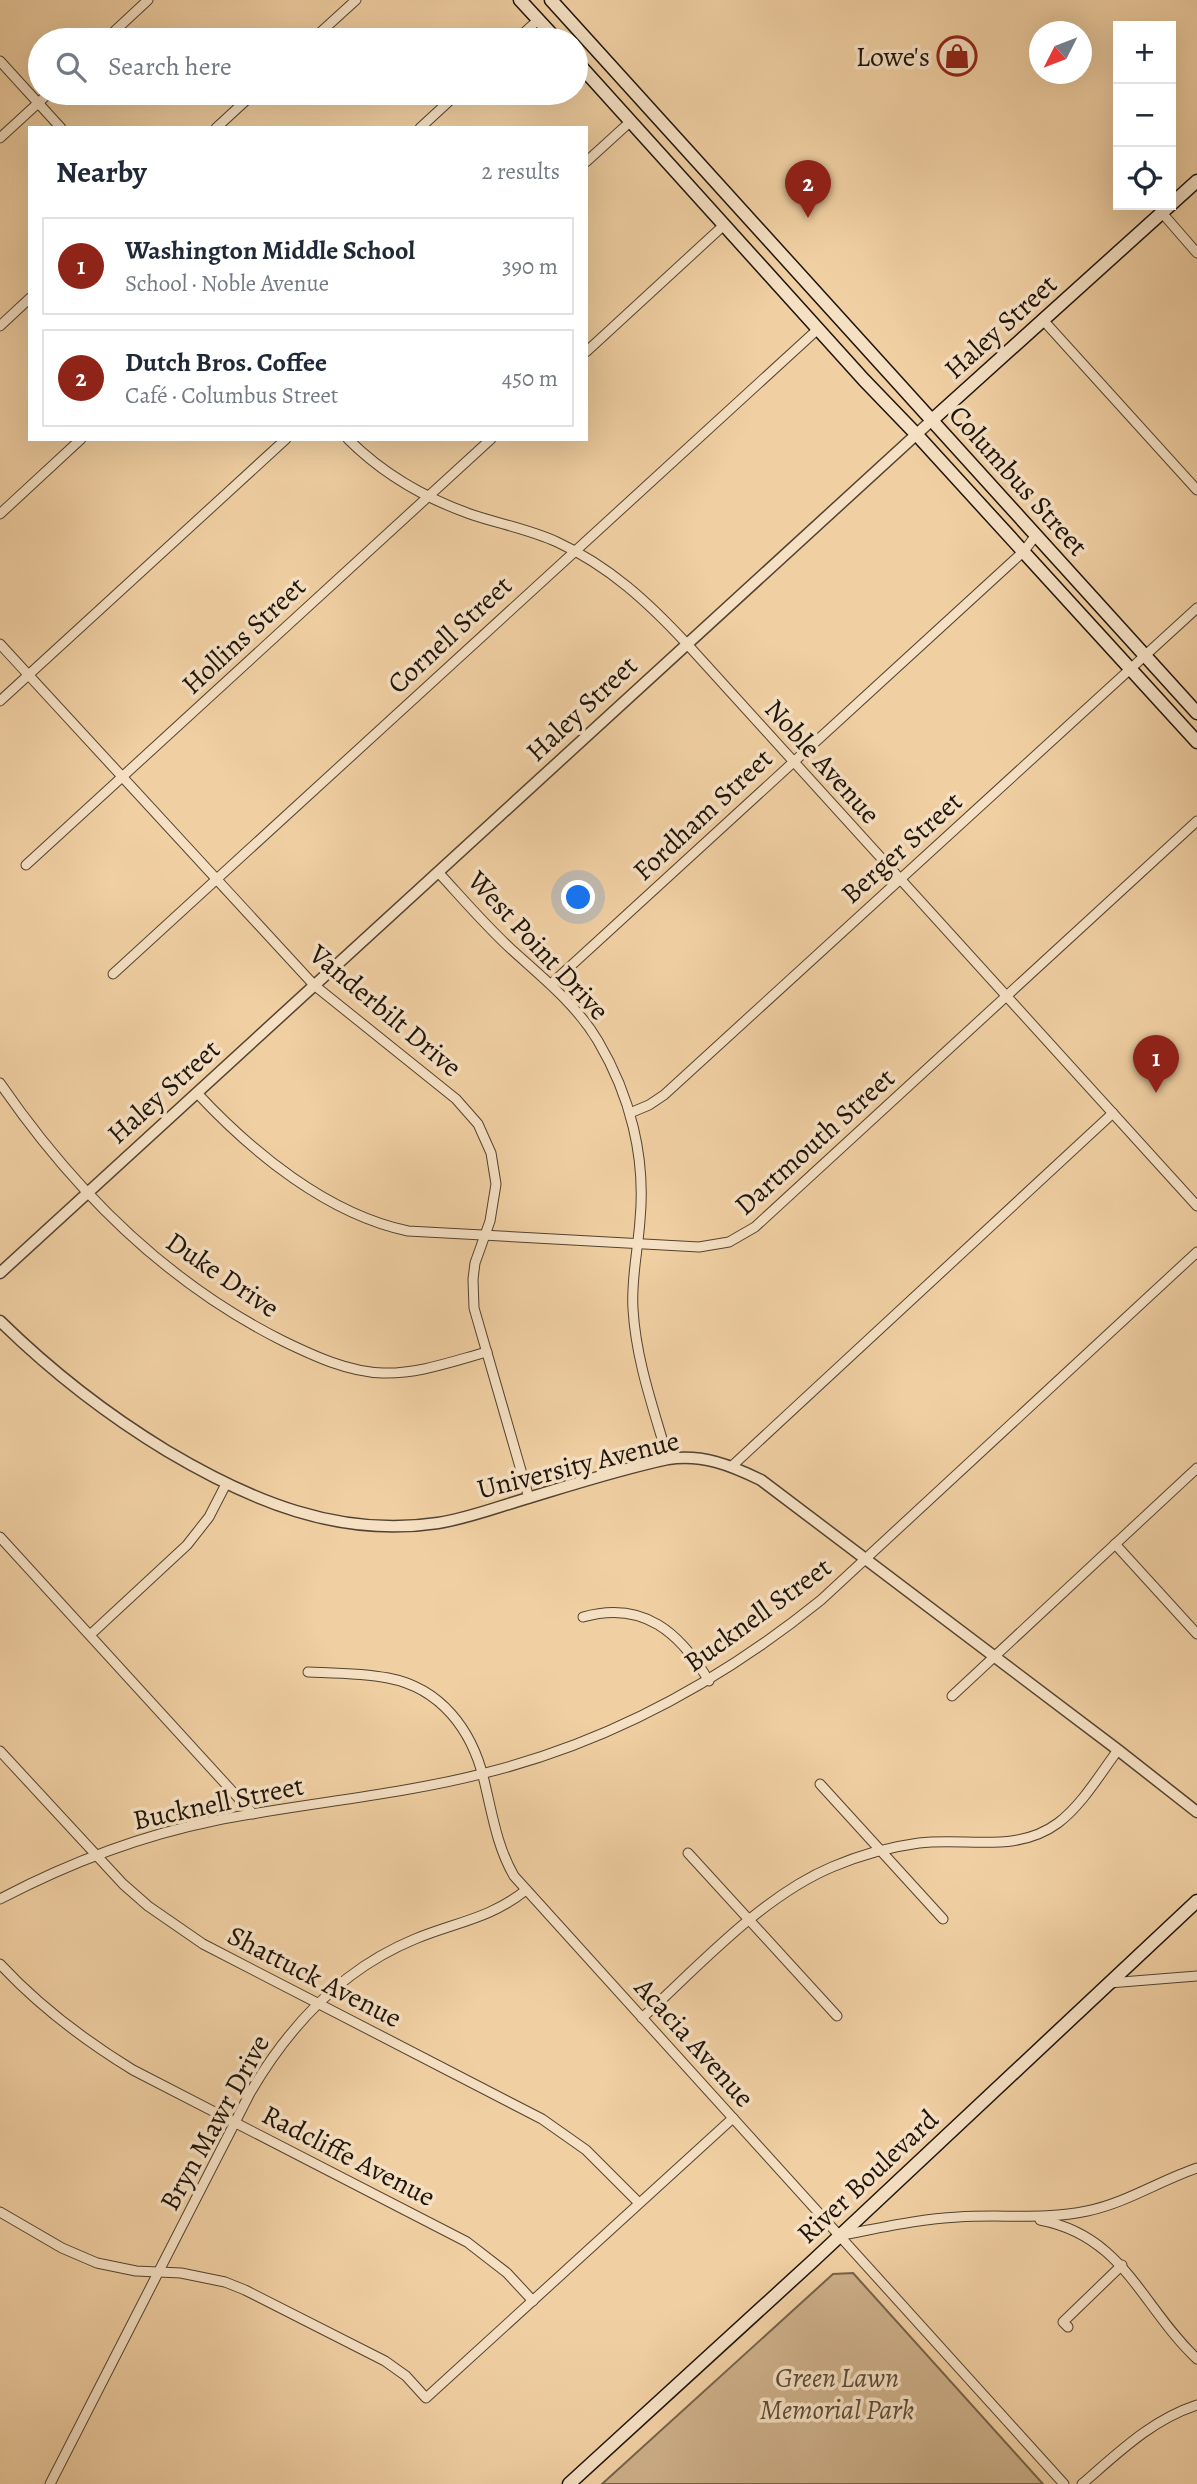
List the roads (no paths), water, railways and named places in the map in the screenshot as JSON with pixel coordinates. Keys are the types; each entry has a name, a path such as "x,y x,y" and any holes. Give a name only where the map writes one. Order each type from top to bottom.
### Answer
{"main road":[{"path":"520,0 546,28"},
{"name":"Columbus Street","path":"551,0 577,28"},
{"name":"Columbus Street","path":"588,41 1197,713"},
{"name":"Columbus Street","path":"588,74 1197,742"},
{"path":"631,121 646,104"},
{"name":"Haley Street","path":"931,421 1197,181"},
{"path":"724,225 742,211"},
{"path":"818,329 834,313"},
{"name":"River Boulevard","path":"569,2484 1197,1902"}],"street":[{"path":"118,28 148,0"},
{"path":"325,28 356,0"},
{"path":"529,28 538,20"},
{"path":"0,61 28,92"},
{"path":"0,138 36,105"},
{"path":"40,105 59,126"},
{"path":"218,126 241,105"},
{"path":"422,126 445,105"},
{"path":"588,160 631,121"},
{"path":"1163,214 1197,253"},
{"path":"588,350 724,225"},
{"path":"0,326 28,300"},
{"path":"1043,320 1197,490"},
{"name":"Cornell Street","path":"113,974 818,329"},
{"name":"Haley Street","path":"0,1273 931,421"},
{"path":"0,514 79,441"},
{"path":"0,701 284,441"},
{"name":"Noble Avenue","path":"350,441 380,467 428,497 471,514 527,530 574,550 630,588 687,644 1197,1206"},
{"name":"Hollins Street","path":"26,865 489,441"},
{"name":"Fordham Street","path":"551,984 1024,551 1035,535"},
{"name":"Berger Street","path":"630,1113 664,1096 1197,608"},
{"name":"Vanderbilt Drive","path":"0,644 314,985 456,1099 478,1124 491,1153 496,1184 495,1202 475,1263 473,1294 529,1498"},
{"name":"Dartmouth Street","path":"197,1093 239,1136 291,1176 348,1209 386,1226 408,1231 484,1236 699,1247 722,1244 755,1227 1197,821"},
{"name":"West Point Drive","path":"438,872 504,942 551,984 583,1019 612,1066 630,1113 639,1159 641,1189 633,1282 635,1332 640,1361 668,1459"},
{"name":"Duke Drive","path":"0,1083 30,1125 89,1192 141,1245 200,1292 264,1332 323,1359 363,1371 401,1373 422,1370 487,1352"},
{"path":"732,1466 1113,1113"},
{"name":"Bucknell Street","path":"0,1899 55,1872 168,1832 253,1814 441,1783 556,1752 596,1738 644,1716 709,1681 788,1627 866,1560 1197,1252"},
{"name":"University Avenue","path":"0,1321 81,1393 141,1434 226,1484 288,1510 328,1521 391,1528 456,1520 668,1459 697,1457 732,1466 761,1480 1197,1812"},
{"path":"952,1696 1197,1468"},
{"path":"90,1635 187,1545 209,1517 226,1484"},
{"path":"0,1537 253,1814"},
{"path":"1115,1544 1197,1634"},
{"path":"583,1617 622,1613 652,1621 682,1641 709,1681"},
{"name":"Acacia Avenue","path":"308,1672 390,1678 423,1691 438,1701 463,1727 477,1755 505,1860 526,1890 1064,2484"},
{"path":"642,2018 749,1921 784,1893 807,1879 880,1850 920,1843 1001,1843 1030,1838 1060,1822 1071,1812 1118,1750"},
{"name":"Shattuck Avenue","path":"0,1751 96,1856 148,1906 175,1926 203,1944 542,2119 586,2150 639,2203"},
{"path":"820,1784 943,1919"},
{"path":"688,1853 837,2016"},
{"name":"Bryn Mawr Drive","path":"50,2484 235,2122 279,2046 318,2003 362,1968 386,1953 439,1930 493,1912 526,1890"},
{"name":"Radcliffe Avenue","path":"0,1964 43,2006 102,2051 133,2070 467,2242 507,2273 533,2301"},
{"path":"1109,1983 1197,1976"},
{"path":"0,2213 76,2255 118,2268 207,2277 245,2290 385,2361 406,2376 426,2398 733,2118"},
{"path":"839,2235 960,2217 1068,2215 1112,2204 1197,2168"},
{"path":"1026,2217 1053,2222 1100,2246 1122,2265 1167,2326 1197,2358"},
{"path":"1068,2327 1063,2322 1122,2265"},
{"path":"1082,2484 1136,2437 1155,2424 1197,2405"}],"place":[{"name":"Lowe's","path":"957,56"},
{"name":"Dutch Bros. Coffee","path":"808,218"},
{"name":"Washington Middle School","path":"1156,1093"}],"park label":[{"name":"Green Lawn Memorial Park","path":"837,2393"}]}
